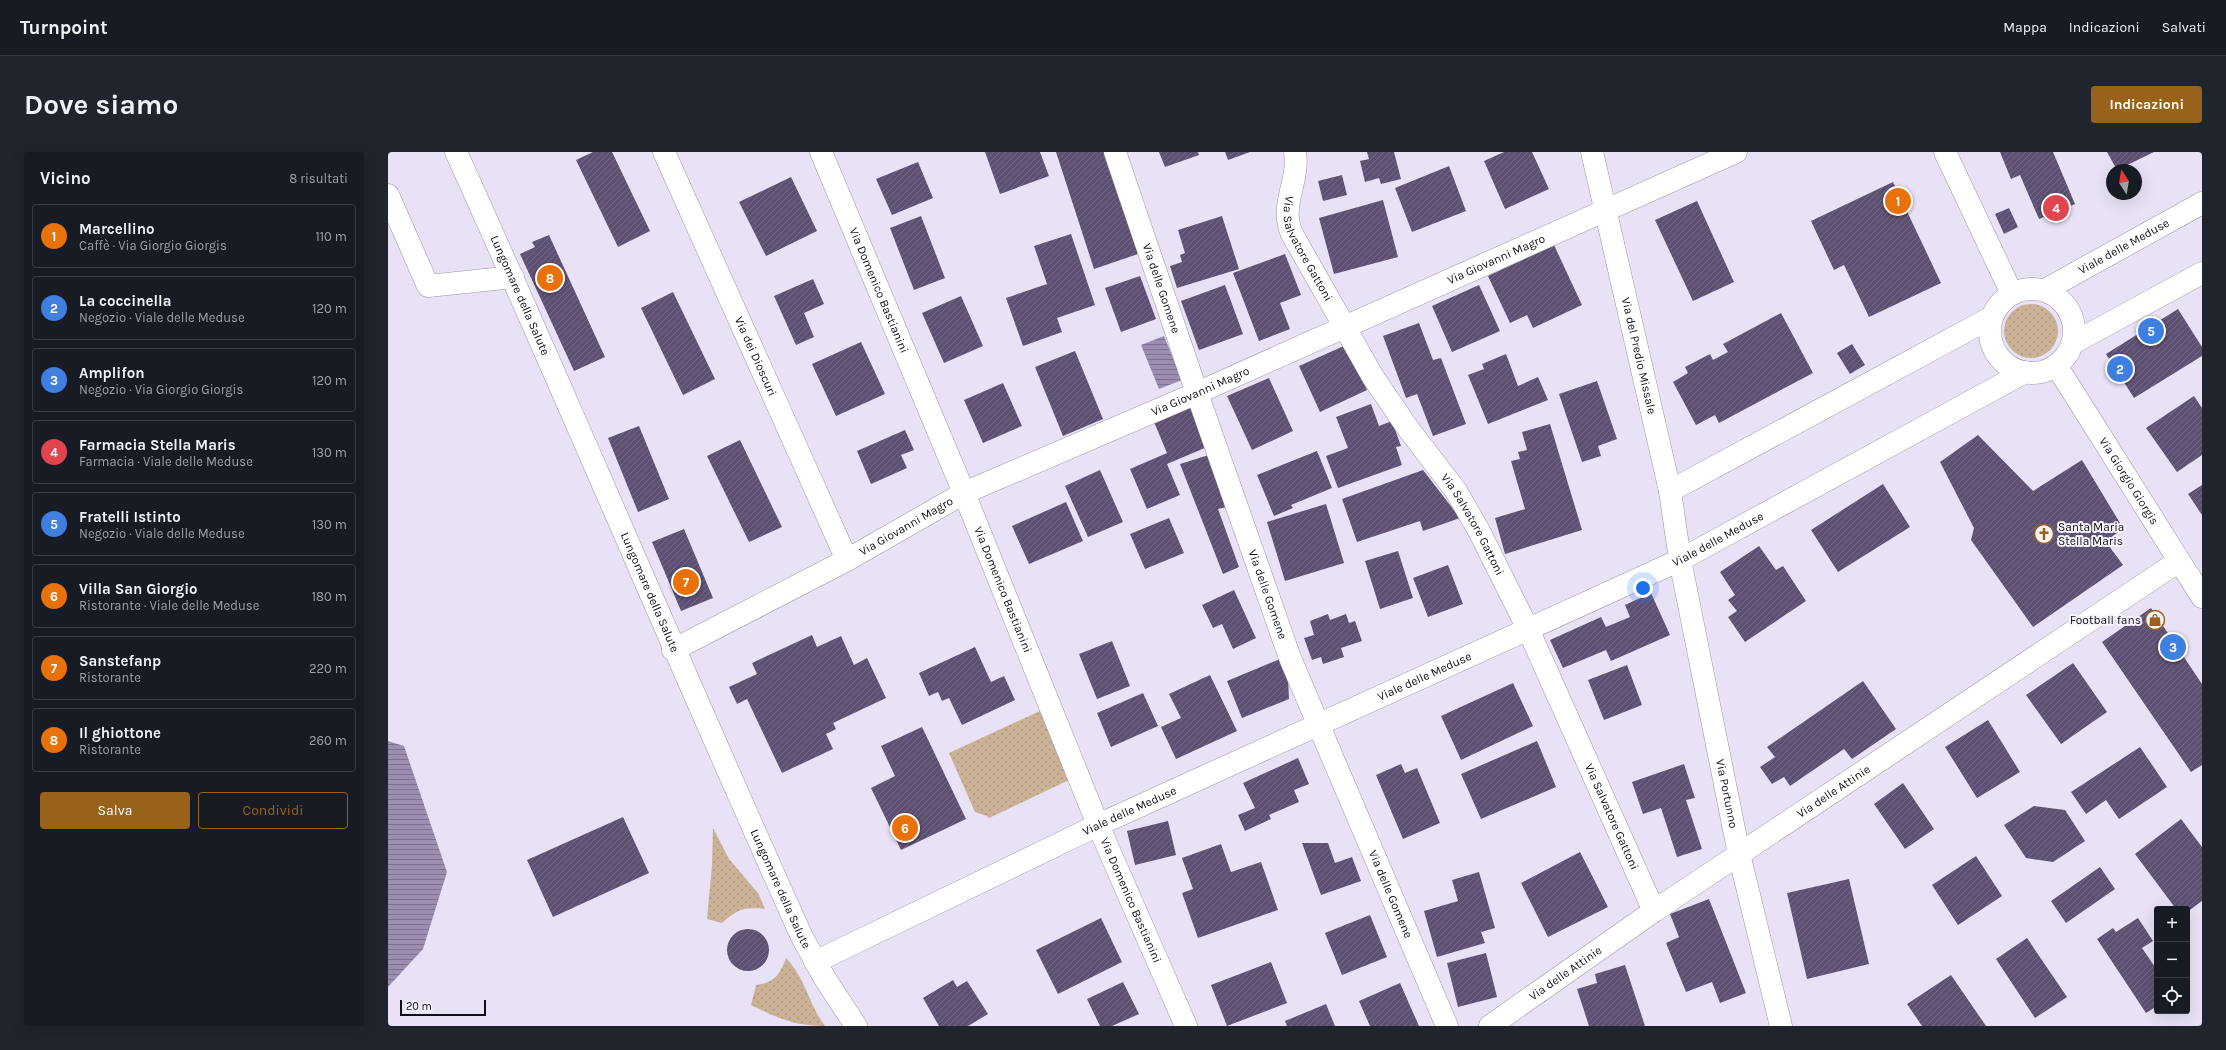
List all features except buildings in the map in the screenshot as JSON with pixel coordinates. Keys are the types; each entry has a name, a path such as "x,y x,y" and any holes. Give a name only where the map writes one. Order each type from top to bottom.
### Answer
{"street":[{"name":"Lungomare della Salute","path":"456,152 513,277 673,650 802,937 815,962 856,1026"},
{"name":"Via dei Dioscuri","path":"664,152 847,560"},
{"name":"Via Domenico Bastianini","path":"821,152 964,493 1098,825 1186,1026"},
{"name":"Via delle Gomene","path":"1115,152 1197,393 1290,658 1447,1026"},
{"name":"Via Salvatore Gattoni","path":"1295,152 1297,170 1287,206 1289,227 1344,327 1391,404 1448,480 1471,516 1528,629 1654,911"},
{"name":"Via del Predio Missale","path":"1592,152 1670,491 1680,560"},
{"name":"Via Giovanni Magro","path":"673,650 847,560 964,493 1197,393 1736,152"},
{"path":"1945,152 2012,294"},
{"path":"388,195 428,286 513,277"},
{"name":"Viale delle Meduse","path":"2045,290 2202,203"},
{"path":"2073,343 2202,273"},
{"path":"2030,289 2045,290 2059,298 2069,309 2074,322 2073,343 2066,355 2056,365 2039,372 2024,372 2008,366 1995,350 1990,331 1992,317 2000,303 2012,294 2030,289"},
{"path":"1670,491 1992,317"},
{"name":"Via Giorgio Giorgis","path":"2056,365 2202,596"},
{"name":"Viale delle Meduse","path":"815,962 1098,825 1680,560 2024,372"},
{"name":"Via Portunno","path":"1680,560 1739,854 1781,1026"},
{"name":"Via delle Attinie","path":"1490,1026 1654,911 2179,561"}],"shaded area":[{"path":"2031,304 2041,306 2050,312 2056,321 2058,331 2056,341 2050,350 2041,356 2031,358 2021,356 2012,350 2006,341 2004,331 2006,321 2012,312 2021,306"},
{"path":"1164,336 1182,380 1159,389 1141,345"},
{"path":"1044,709 1071,779 989,818 975,812 949,753"},
{"path":"388,741 404,746 447,872 423,949 388,987"},
{"path":"713,828 729,859 758,893 765,909 751,908 741,910 722,923 707,919 712,865"},
{"path":"786,958 798,974 825,1026 795,1023 769,1014 751,1005 756,985 768,982 776,977"}],"place":[{"name":"Marcellino","path":"1898,201"},
{"name":"Farmacia Stella Maris","path":"2056,208"},
{"name":"Il ghiottone","path":"550,278"},
{"name":"Fratelli Istinto","path":"2151,331"},
{"name":"La coccinella","path":"2120,369"},
{"name":"Santa Maria Stella Maris","path":"2044,534"},
{"name":"Sanstefanp","path":"686,582"},
{"name":"Football fans","path":"2155,620"},
{"name":"Amplifon","path":"2173,647"},
{"name":"Villa San Giorgio","path":"905,828"}]}
